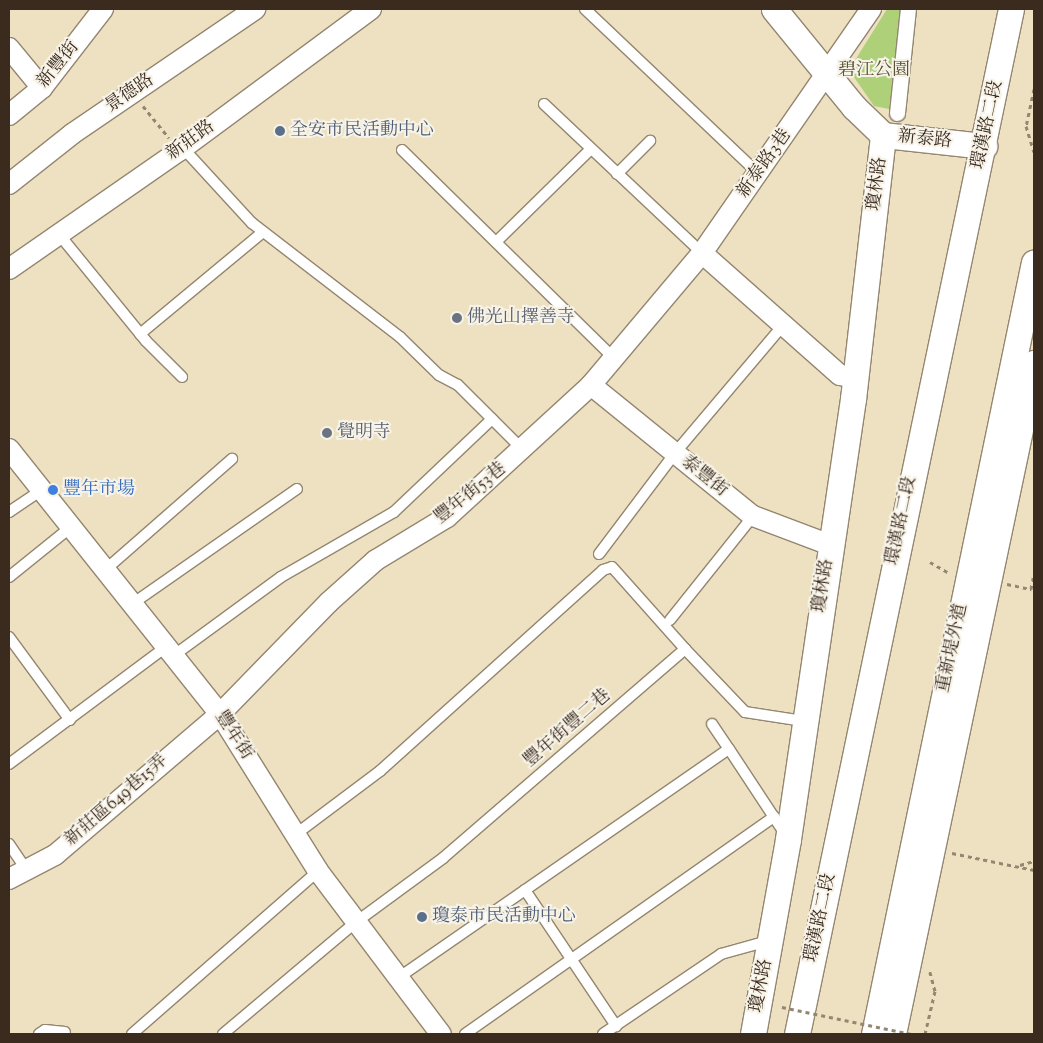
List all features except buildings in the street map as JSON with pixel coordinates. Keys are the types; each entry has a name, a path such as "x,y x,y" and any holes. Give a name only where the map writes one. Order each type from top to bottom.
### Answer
{"street":[{"name":"新豐街","path":"9,115 42,88 103,9"},
{"name":"景德路","path":"9,184 132,92 254,9"},
{"name":"新莊路","path":"9,269 57,232 181,150 370,9"},
{"name":"新泰路","path":"774,9 828,75 883,135 984,146"},
{"name":"新泰路3巷","path":"702,252 828,75 871,9"},
{"path":"897,113 908,9"},
{"name":"環漢路二段","path":"796,1034 984,146 1011,9"},
{"path":"9,48 42,88"},
{"name":"瓊林路","path":"753,1034 788,838 803,721 855,378 883,135"},
{"path":"702,252 840,375 855,378"},
{"name":"豐年街53巷","path":"220,714 329,602 376,560 447,517 524,450 592,385 702,252"},
{"name":"重新堤外道","path":"874,1034 1034,262"},
{"name":"重新堤外道","path":"893,1034 1034,363"},
{"name":"泰豐街","path":"592,385 753,516 830,545"},
{"name":"豐年街","path":"9,449 220,714 318,870 441,1034"},
{"name":"新莊區649巷15弄","path":"9,879 55,855 220,714"}],"lane":[{"path":"585,9 758,173"},
{"path":"544,104 702,252"},
{"path":"617,174 650,141"},
{"path":"496,242 591,149"},
{"path":"181,150 263,232 400,337 524,450"},
{"path":"402,150 614,358"},
{"path":"57,232 140,334 182,377"},
{"path":"140,334 263,232"},
{"path":"599,554 674,453 784,324"},
{"name":"豐年街53巷","path":"9,764 170,651 281,577 394,512 492,419"},
{"path":"105,570 232,459"},
{"path":"132,604 297,489"},
{"path":"9,512 42,490"},
{"path":"670,620 753,516"},
{"path":"9,577 71,527"},
{"path":"296,834 380,771 603,570 612,567 685,649 745,712 803,721"},
{"path":"9,636 70,720"},
{"name":"豐年街豐二巷","path":"223,1034 356,922 443,858 685,649"},
{"path":"712,724 788,838"},
{"path":"398,978 729,749"},
{"path":"465,1034 774,817"},
{"path":"9,844 26,869"},
{"path":"132,1034 318,870"},
{"path":"525,890 616,1026"},
{"path":"603,1034 721,954 771,940"},
{"path":"39,1034 45,1030 64,1032"}],"path":[{"path":"1034,89 1026,126 1034,152"},
{"path":"132,92 181,150"},
{"path":"930,562 950,574"},
{"path":"1004,584 1031,589 1034,574"},
{"path":"948,853 1034,870"},
{"path":"1019,866 1034,862"},
{"path":"925,1034 935,991 926,960"},
{"path":"782,1007 911,1034"}],"green space":[{"name":"碧江公園","path":"887,9 904,9 889,109 874,106 849,70"}],"place":[{"name":"全安市民活動中心","path":"280,131"},
{"name":"佛光山擇善寺","path":"457,318"},
{"name":"覺明寺","path":"327,433"},
{"name":"豐年市場","path":"53,490"},
{"name":"瓊泰市民活動中心","path":"422,917"}]}
